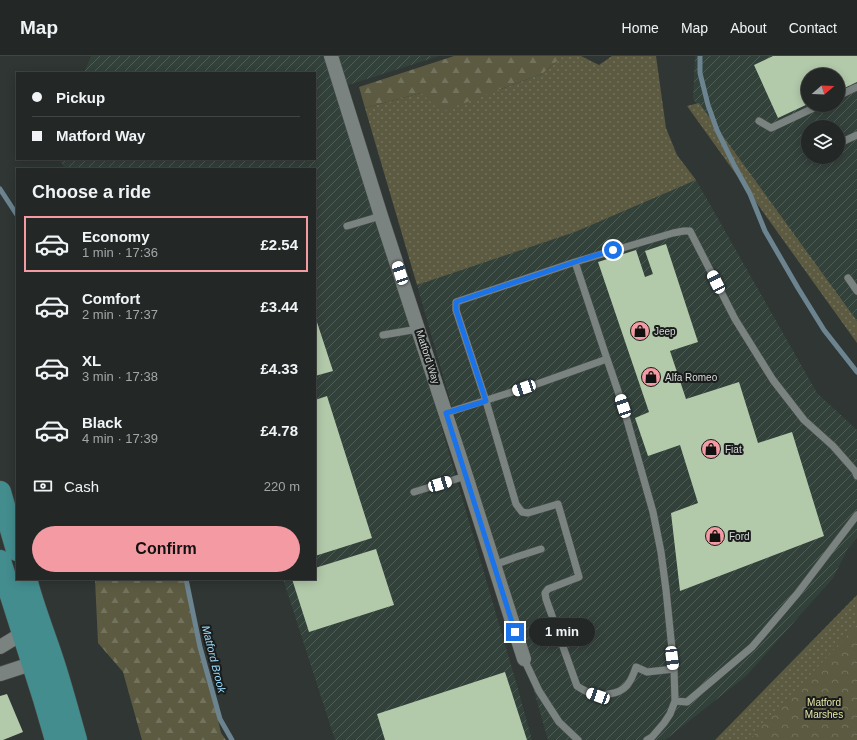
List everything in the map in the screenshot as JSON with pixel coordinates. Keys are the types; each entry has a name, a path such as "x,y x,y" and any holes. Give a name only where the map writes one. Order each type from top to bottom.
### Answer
{"main road":[{"path":"0,492 16,547"},
{"path":"0,561 32,630 42,660 56,740"},
{"path":"26,580 32,630"},
{"path":"42,660 68,709 76,740"}],"street":[{"name":"Matford Way","path":"331,56 524,659"},
{"path":"0,647 32,630"},
{"path":"0,674 42,660"}],"lane":[{"path":"845,93 857,88"},
{"path":"758,121 771,128 805,112"},
{"path":"845,141 857,135"},
{"path":"347,226 381,216"},
{"path":"674,669 647,672 636,667 629,684 624,689 613,694 598,696 577,686 545,593 548,588 579,577 558,504 528,512 522,512 516,504 486,401 456,310 456,302 575,262 673,233 690,231 735,319 773,380 804,420 833,446 855,471 857,476"},
{"path":"575,262 623,406 655,519 661,552 674,669 675,701 670,714 664,723 652,737 647,740"},
{"path":"848,278 857,291"},
{"path":"383,335 418,329"},
{"path":"446,413 486,401 607,359"},
{"path":"414,492 466,476"},
{"path":"675,701 687,702 752,647 797,594 857,515"},
{"path":"494,565 541,549"},
{"path":"524,659 539,691 559,722 578,740"}],"shaded area":[{"path":"91,56 439,56 342,87 532,740 335,740 283,580 316,580 316,168 64,168 60,160 316,160 316,72 84,72"},
{"path":"695,56 857,56 857,326 742,170 693,99"},
{"path":"696,180 817,393 857,430 857,538 848,548 833,578 746,676 665,740 548,740 417,285 575,232"}],"green space":[{"path":"454,56 563,56 542,74 441,112 421,93 365,108 359,87"},
{"path":"563,56 581,56 599,65 612,56 656,56 666,128 677,155 696,180 575,232 417,285 365,108 421,93 498,90 542,74"},
{"path":"699,103 857,321 857,343 687,106"},
{"path":"95,580 187,580 221,733 226,740 142,740 123,672 98,643"},
{"path":"857,595 857,628 753,740 715,740"},
{"name":"Matford Marshes","path":"857,625 857,740 749,740"}],"building":[{"path":"773,56 857,56 857,82 845,88 845,68 801,68 801,107 778,118 754,65"},
{"path":"666,244 698,342 670,351 686,399 739,382 758,443 792,432 824,536 680,591 671,513 698,503 680,445 648,456 635,418 649,412 598,262 636,250 645,277 653,274 645,251"},
{"path":"316,319 333,371 316,376"},
{"path":"327,396 372,538 316,556 316,400"},
{"path":"376,549 394,605 309,632 292,580 316,580 316,568"},
{"path":"505,672 527,740 385,740 377,714"},
{"path":"7,694 23,732 0,740 0,696"}],"waterway":[{"path":"700,56 700,73 708,105 717,130 750,194 765,231 824,330 857,372"},
{"name":"Matford Brook","path":"0,189 16,213"},
{"name":"Matford Brook","path":"186,580 200,647 220,719 232,740"}],"place":[{"name":"Jeep","path":"640,331"},
{"name":"Alfa Romeo","path":"651,377"},
{"name":"Fiat","path":"711,449"},
{"name":"Ford","path":"715,536"}],"route":[{"path":"515,632 446,413 486,401 456,310 456,302 613,250"}]}
